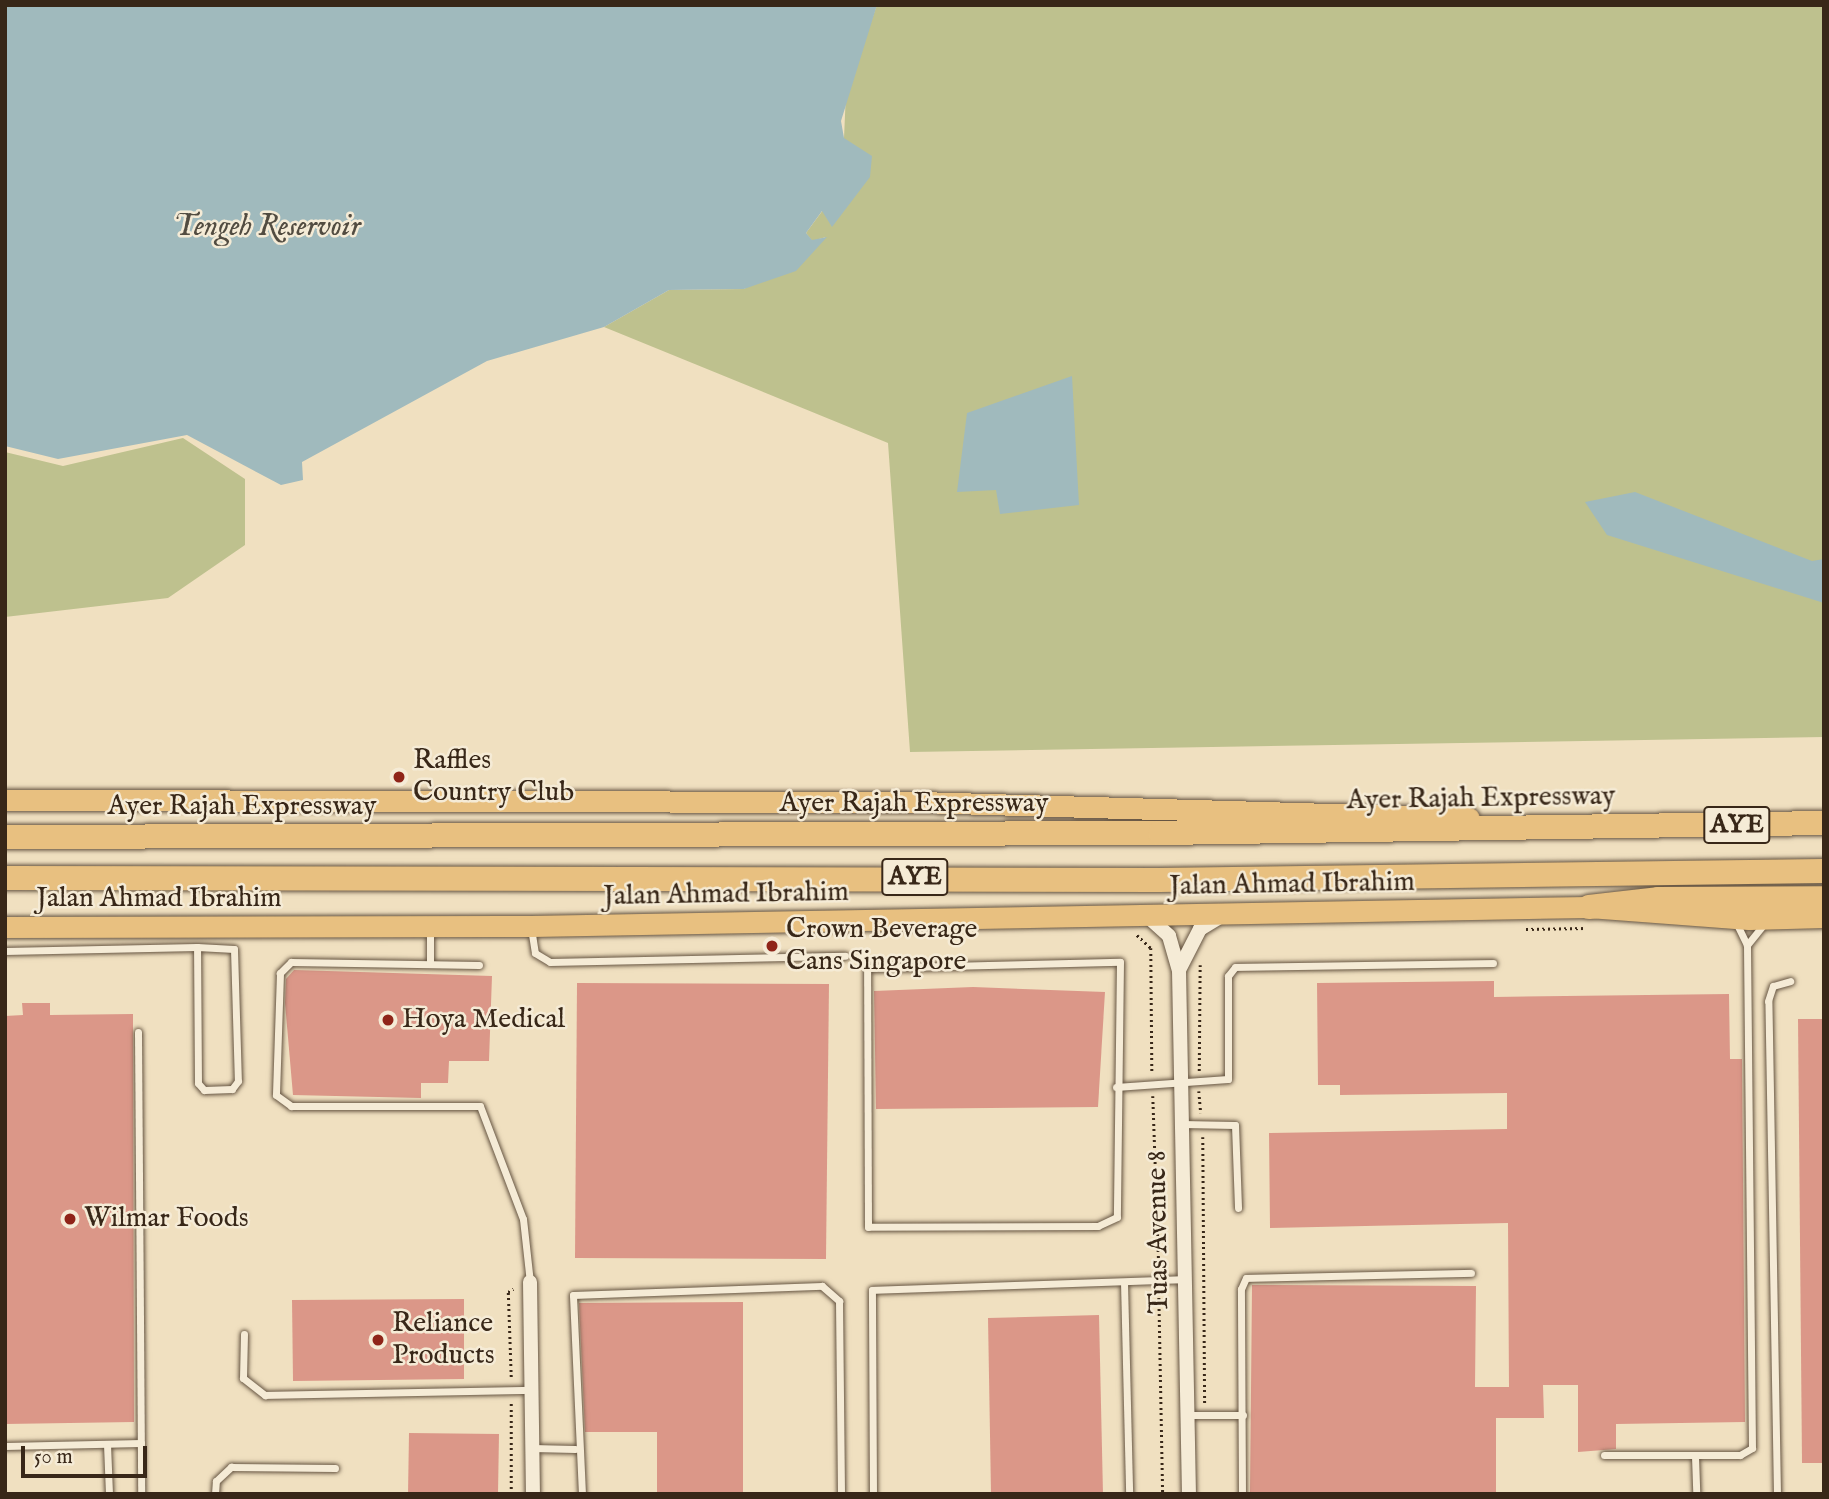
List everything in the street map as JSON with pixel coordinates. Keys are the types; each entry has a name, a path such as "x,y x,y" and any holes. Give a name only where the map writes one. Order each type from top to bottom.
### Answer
{"highway":[{"name":"Ayer Rajah Expressway","path":"5,837 1650,827 1824,823"},
{"name":"AYE","path":"5,877 1158,880 1824,871"},
{"path":"1589,907 1658,899 1824,898"}],"main road":[{"path":"5,800 933,802 1285,809 1650,827"},
{"name":"Jalan Ahmad Ibrahim","path":"5,927 531,926 1222,916 1589,907 1733,917 1824,918"}],"street":[{"name":"Tuas Avenue 8","path":"1146,915 1169,936 1179,970 1189,1494"},
{"name":"Tuas Avenue 8","path":"1179,970 1199,929 1222,916"},
{"path":"530,1282 533,1494"}],"lane":[{"path":"1604,1455 1740,1455 1752,1448 1747,946 1733,917"},
{"path":"1747,946 1770,918"},
{"path":"531,926 534,953 550,962 845,956"},
{"path":"430,927 430,964"},
{"path":"5,951 197,947 230,947 237,956 238,1081 232,1089 204,1090 198,1083 197,947"},
{"path":"1120,962 1116,1087 1117,1217 1098,1226 868,1227 867,968 1120,962"},
{"path":"1116,1087 1222,1081 1232,1072 1228,976 1236,967 1493,962"},
{"path":"479,965 285,966 276,1095 290,1106 480,1107 523,1219 530,1282"},
{"path":"1777,1494 1768,1001 1773,986 1790,981"},
{"path":"138,1032 141,1494"},
{"path":"1182,1124 1231,1123 1237,1129 1238,1208"},
{"path":"1242,1494 1241,1289 1246,1278 1471,1273"},
{"path":"873,1494 872,1290 1185,1279"},
{"path":"1124,1282 1129,1494"},
{"path":"582,1494 575,1449 571,1302 579,1292 822,1286 839,1301 841,1494"},
{"path":"244,1334 243,1378 265,1395 531,1390"},
{"path":"1187,1415 1242,1415"},
{"path":"5,1446 141,1443"},
{"path":"107,1444 109,1494"},
{"path":"532,1448 575,1449"},
{"path":"1695,1455 1696,1494"},
{"path":"215,1494 216,1481 231,1467 335,1468"}],"path":[{"path":"1520,929 1601,928"},
{"path":"1128,933 1144,937 1151,948 1163,1494"},
{"path":"1200,954 1199,1082 1202,1123 1204,1415"}],"green space":[{"path":"877,5 1824,5 1824,737 910,752 888,443 604,327 669,290 744,289 826,237 812,241 806,233 823,210 844,138 846,92"},
{"path":"183,438 245,479 245,545 168,598 5,617 5,452 63,466"}],"water":[{"name":"Tengeh Reservoir","path":"5,5 877,5 841,121 844,138 872,156 870,177 832,227 822,211 806,233 812,240 827,237 796,271 744,289 669,290 604,327 487,361 302,462 303,480 281,485 187,435 58,459 5,446"},
{"path":"1072,376 1079,505 1000,514 996,490 957,492 967,413"},
{"path":"1635,492 1812,561 1824,559 1824,603 1607,535 1585,502"}],"building":[{"name":"Hoya Medical","path":"294,970 492,976 489,1061 449,1061 448,1083 421,1083 421,1098 293,1095 285,1003 286,979"},
{"path":"1494,981 1494,997 1729,994 1730,1059 1742,1059 1745,1422 1616,1424 1616,1449 1578,1452 1578,1385 1543,1385 1544,1418 1496,1418 1496,1494 1250,1494 1252,1285 1476,1286 1475,1387 1509,1387 1508,1223 1270,1228 1269,1133 1507,1129 1507,1093 1340,1095 1340,1085 1318,1085 1317,983"},
{"path":"577,983 829,984 826,1259 575,1258"},
{"path":"973,987 1105,992 1098,1107 876,1109 874,991"},
{"name":"Wilmar Foods","path":"22,1003 50,1003 50,1015 133,1014 134,1422 5,1424 5,1016 23,1015"},
{"path":"1798,1019 1824,1019 1824,1463 1802,1463"},
{"name":"Reliance Products","path":"464,1299 464,1379 293,1381 292,1300"},
{"path":"743,1302 743,1494 657,1494 657,1432 585,1432 579,1303"},
{"path":"1099,1315 1103,1494 991,1494 988,1318"},
{"path":"409,1433 499,1434 498,1494 408,1494"}],"place":[{"name":"Raffles Country Club","path":"399,777"},
{"name":"Crown Beverage Cans Singapore","path":"772,946"},
{"name":"Hoya Medical","path":"388,1020"},
{"name":"Wilmar Foods","path":"70,1219"},
{"name":"Reliance Products","path":"378,1340"}]}
